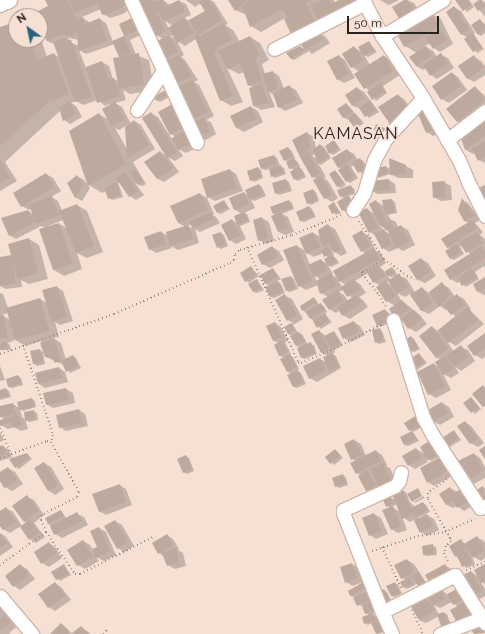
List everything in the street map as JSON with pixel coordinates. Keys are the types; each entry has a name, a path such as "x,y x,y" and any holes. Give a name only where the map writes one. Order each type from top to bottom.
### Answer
{"main road":[{"path":"0,4 9,0"}],"street":[{"path":"131,0 197,144"},
{"path":"382,36 444,0"},
{"path":"274,49 364,2 382,36 423,98 459,160 484,211"},
{"path":"137,110 163,71"},
{"path":"356,215 374,160 387,137 423,98"},
{"path":"447,140 485,111"},
{"path":"393,320 423,417 432,434 457,472 483,507"},
{"path":"392,634 359,555 343,510 395,486 399,481 401,472"},
{"path":"382,612 455,575 484,619 440,634"},
{"path":"0,596 32,634"}],"path":[{"path":"0,354 114,314 230,263 234,260 235,254 247,247 356,215 384,259 407,276 414,279"},
{"path":"247,247 298,362 301,363 334,349 373,328 393,320 379,295 362,274 362,272 384,259"},
{"path":"24,345 53,435 51,442 79,492 76,497 42,515 46,532 75,574 80,574 155,536"},
{"path":"0,428 11,454"},
{"path":"0,458 48,441 51,442"},
{"path":"457,472 428,493 428,499 450,541 446,546 444,553 455,575 485,562"},
{"path":"359,555 409,539 445,532 482,515 483,507"},
{"path":"0,565 46,532"},
{"path":"103,634 108,629"}],"building":[{"path":"45,0 67,0 77,20 83,18 85,24 100,18 107,41 78,51 77,29 73,36 61,35 48,41 48,8 44,8 48,6"},
{"path":"69,0 125,0 127,4 116,11 102,15 98,4 74,13"},
{"path":"136,0 153,0 154,2 163,0 166,6 179,0 185,11 164,21 158,10 156,11 165,31 156,36 154,31 150,33"},
{"path":"209,0 222,20 198,35 189,20 205,11 199,2"},
{"path":"228,0 247,0 235,11"},
{"path":"251,0 312,0 306,3 315,22 291,34 284,19 288,18 284,11 279,10 250,27 242,5"},
{"path":"322,0 329,0 331,4 339,0 353,0 356,4 319,23 311,5"},
{"path":"404,0 408,0 416,13 401,22 392,7"},
{"path":"455,0 468,0 471,5 463,11"},
{"path":"479,0 482,0 485,7 478,11 473,4"},
{"path":"454,6 469,29 461,35 446,12"},
{"path":"430,12 439,27 404,47 396,32"},
{"path":"134,17 139,30 124,36 119,24"},
{"path":"184,17 194,32 177,43 168,28"},
{"path":"480,19 485,26 485,29 478,35 471,25"},
{"path":"223,23 232,40 219,46 214,53 233,96 220,101 194,35 201,36"},
{"path":"8,24 8,48 33,48 37,60 54,53 69,94 52,101 52,99 0,146 0,27"},
{"path":"440,30 447,40 433,49 426,38"},
{"path":"319,31 323,39 305,50 300,43"},
{"path":"473,33 482,47 473,52 464,39"},
{"path":"169,35 178,52 162,60 153,43"},
{"path":"124,36 131,53 119,57 112,41"},
{"path":"250,36 259,55 255,58 262,81 248,86 240,63 228,69 218,51"},
{"path":"63,38 71,40 92,97 75,102 53,42"},
{"path":"369,41 374,50 364,56 358,47"},
{"path":"300,46 305,50 291,59 286,53"},
{"path":"354,46 363,60 351,68 342,54"},
{"path":"426,46 432,56 416,66 409,57"},
{"path":"139,53 144,84 119,89 113,58"},
{"path":"441,53 448,64 430,76 423,65"},
{"path":"179,55 192,76 174,85 163,63"},
{"path":"339,55 349,74 337,80 327,61"},
{"path":"384,55 394,71 364,89 354,74"},
{"path":"474,55 483,68 467,79 458,66"},
{"path":"102,61 109,79 114,78 120,96 97,103 86,67"},
{"path":"273,71 278,89 268,92 262,74"},
{"path":"452,72 461,86 441,100 432,86"},
{"path":"192,80 208,112 192,120 176,88"},
{"path":"380,83 385,91 372,100 367,92"},
{"path":"261,84 269,103 253,106 249,88"},
{"path":"289,85 297,99 278,108 273,94"},
{"path":"475,86 485,100 457,122 446,109"},
{"path":"357,87 364,98 352,106 345,95"},
{"path":"168,89 170,93 156,101 154,96"},
{"path":"398,94 409,111 390,124 378,107"},
{"path":"370,100 376,110 365,117 359,108"},
{"path":"69,101 76,114 63,121 59,108"},
{"path":"115,102 125,119 111,126 102,109"},
{"path":"174,103 187,126 170,135 158,112"},
{"path":"346,103 353,111 343,118 337,109"},
{"path":"251,106 257,119 236,128 230,116"},
{"path":"426,108 434,129 426,133 418,114"},
{"path":"151,112 177,152 167,158 142,118"},
{"path":"99,113 126,164 88,186 69,131"},
{"path":"355,113 361,121 354,127 347,118"},
{"path":"204,117 210,131 198,136 192,123"},
{"path":"485,117 485,136 465,150 460,135"},
{"path":"134,120 149,145 127,158 125,127"},
{"path":"376,124 386,129 384,135 374,130"},
{"path":"185,130 192,143 178,150 172,138"},
{"path":"307,132 310,148 300,157 292,140"},
{"path":"334,140 339,148 329,154 325,146"},
{"path":"485,141 485,156 478,161 472,149"},
{"path":"320,144 329,156 318,164 313,150"},
{"path":"288,147 293,156 284,161 279,151"},
{"path":"347,149 353,158 338,168 332,158"},
{"path":"160,151 173,168 157,179 144,162"},
{"path":"308,152 320,173 312,178 300,157"},
{"path":"274,155 277,164 261,169 258,160"},
{"path":"294,158 298,165 289,169 286,162"},
{"path":"360,158 366,168 358,173 352,163"},
{"path":"389,158 406,165 406,174 390,175"},
{"path":"0,160 10,177 0,184"},
{"path":"347,164 355,176 346,182 338,170"},
{"path":"281,165 283,173 271,177 269,169"},
{"path":"299,166 304,175 294,180 290,172"},
{"path":"386,166 388,174 374,177 372,169"},
{"path":"258,167 261,177 250,181 247,171"},
{"path":"135,169 143,182 138,185 130,173"},
{"path":"230,169 237,188 207,198 201,179"},
{"path":"335,170 344,183 337,187 329,174"},
{"path":"125,172 138,191 129,197 116,178"},
{"path":"46,173 54,187 21,207 13,193"},
{"path":"77,175 83,184 75,198 67,183"},
{"path":"321,176 332,194 324,199 313,180"},
{"path":"286,179 289,189 275,194 272,183"},
{"path":"389,179 390,190 370,191 370,181"},
{"path":"445,181 445,197 433,198 432,182"},
{"path":"117,182 120,195 108,199 104,188"},
{"path":"259,184 263,194 250,200 245,190"},
{"path":"351,185 353,192 340,197 337,190"},
{"path":"485,185 485,199 483,200 476,189"},
{"path":"313,189 317,200 307,204 303,193"},
{"path":"244,192 249,204 234,210 229,198"},
{"path":"200,193 208,210 178,223 170,206"},
{"path":"348,195 354,204 342,211 337,202"},
{"path":"52,196 59,215 36,224 29,205"},
{"path":"462,198 475,216 464,221 458,210"},
{"path":"392,199 395,212 385,214 382,200"},
{"path":"224,200 228,207 217,213 213,206"},
{"path":"289,200 292,208 273,214 270,207"},
{"path":"376,200 387,223 389,217 393,228 387,231 379,224 369,204"},
{"path":"334,202 339,211 332,214 328,206"},
{"path":"77,204 94,246 76,253 59,211"},
{"path":"309,206 314,215 300,221 296,212"},
{"path":"367,208 378,228 369,233 358,212"},
{"path":"28,210 35,222 9,236 1,218"},
{"path":"210,212 213,219 193,229 189,222"},
{"path":"244,212 248,220 237,225 234,216"},
{"path":"281,212 288,228 278,232 271,216"},
{"path":"262,217 268,238 258,241 253,220"},
{"path":"232,219 240,235 229,241 221,225"},
{"path":"472,220 477,228 447,248 441,239"},
{"path":"59,223 73,264 53,270 39,229"},
{"path":"328,224 341,249 334,253 329,244 322,246 318,230"},
{"path":"188,225 193,239 170,246 166,232"},
{"path":"401,225 409,241 396,248 388,231"},
{"path":"384,229 392,244 382,249 374,234"},
{"path":"362,230 371,246 361,252 352,236"},
{"path":"161,231 166,244 149,250 144,237"},
{"path":"221,232 226,244 217,248 212,235"},
{"path":"313,232 321,247 306,254 299,238"},
{"path":"477,232 483,243 466,253 459,242"},
{"path":"29,238 38,273 18,279 12,258 16,283 0,286 0,257 11,255 8,244"},
{"path":"456,244 461,252 450,259 445,251"},
{"path":"297,245 312,281 298,287 283,250"},
{"path":"272,246 278,256 262,265 257,255"},
{"path":"482,246 485,251 485,258 450,280 444,270"},
{"path":"328,247 331,253 324,257 321,250"},
{"path":"374,248 380,259 339,282 333,271"},
{"path":"333,255 336,262 328,266 324,259"},
{"path":"421,258 430,272 417,280 408,266"},
{"path":"321,259 327,270 314,277 308,265"},
{"path":"377,264 385,276 373,283 366,271"},
{"path":"251,266 256,274 245,282 240,273"},
{"path":"392,267 395,273 388,276 385,271"},
{"path":"273,268 278,277 265,284 260,275"},
{"path":"472,269 477,277 462,286 457,278"},
{"path":"331,273 337,286 320,294 316,281"},
{"path":"399,273 408,287 397,294 388,281"},
{"path":"291,276 295,288 286,291 281,279"},
{"path":"485,277 485,288 477,292 473,284"},
{"path":"257,279 261,288 253,292 248,284"},
{"path":"354,279 360,289 347,297 341,287"},
{"path":"278,281 283,291 270,297 265,287"},
{"path":"386,281 396,296 386,302 376,287"},
{"path":"442,282 450,294 439,307 429,292"},
{"path":"57,286 67,317 52,322 42,290"},
{"path":"422,287 433,303 421,311 410,295"},
{"path":"337,290 344,300 329,310 322,300"},
{"path":"285,294 297,315 287,321 275,300"},
{"path":"457,294 465,305 451,315 443,305"},
{"path":"356,295 362,303 342,316 337,307"},
{"path":"314,297 317,302 302,311 300,306"},
{"path":"40,298 49,331 15,340 6,308"},
{"path":"402,300 409,309 396,319 389,309"},
{"path":"321,303 325,310 310,319 306,312"},
{"path":"467,307 478,320 448,343 438,330"},
{"path":"385,309 390,320 377,326 372,315"},
{"path":"414,310 421,320 408,329 401,319"},
{"path":"325,313 329,320 317,328 313,321"},
{"path":"0,315 3,315 8,338 0,339"},
{"path":"354,321 359,332 343,339 338,328"},
{"path":"275,322 282,337 273,341 266,326"},
{"path":"291,323 295,330 288,334 284,327"},
{"path":"432,326 448,348 436,358 419,336"},
{"path":"380,328 383,340 375,343 372,330"},
{"path":"319,330 329,348 321,353 311,334"},
{"path":"334,331 341,343 331,349 324,336"},
{"path":"299,332 305,341 296,346 290,336"},
{"path":"485,333 485,348 474,356 467,346"},
{"path":"411,336 418,347 410,351 404,340"},
{"path":"54,338 61,361 55,363 52,358 45,357 40,343"},
{"path":"282,340 288,352 279,356 274,345"},
{"path":"7,342 8,348 0,350 0,343"},
{"path":"311,342 315,353 301,358 297,348"},
{"path":"461,345 469,357 454,367 446,356"},
{"path":"40,349 43,362 33,364 30,351"},
{"path":"333,353 339,367 329,371 323,357"},
{"path":"419,353 425,362 413,369 408,360"},
{"path":"290,354 297,367 287,372 280,359"},
{"path":"73,355 78,366 66,372 61,361"},
{"path":"445,356 453,369 443,375 435,362"},
{"path":"320,358 326,371 309,379 303,366"},
{"path":"434,363 445,386 428,395 417,372"},
{"path":"59,367 62,378 38,384 35,373"},
{"path":"298,370 303,382 293,387 287,375"},
{"path":"18,375 21,383 8,387 6,379"},
{"path":"483,385 485,388 485,406 483,407 472,394"},
{"path":"6,388 8,396 0,398 0,390"},
{"path":"66,388 69,400 46,405 43,393"},
{"path":"471,397 479,407 471,413 463,403"},
{"path":"32,398 34,406 19,410 17,402"},
{"path":"442,402 448,413 432,422 426,411"},
{"path":"13,403 16,414 0,417 0,406"},
{"path":"79,409 82,423 59,428 56,415"},
{"path":"34,410 35,419 25,421 24,412"},
{"path":"18,414 22,425 13,428 11,422 0,426 0,420"},
{"path":"417,415 422,424 409,431 404,423"},
{"path":"465,421 478,439 470,444 457,426"},
{"path":"454,430 459,438 447,446 442,438"},
{"path":"412,431 416,439 404,445 400,437"},
{"path":"354,439 362,455 351,460 344,444"},
{"path":"429,441 437,455 427,460 420,447"},
{"path":"3,445 6,453 0,455 0,446"},
{"path":"485,446 485,459 479,450"},
{"path":"416,448 422,458 408,466 402,456"},
{"path":"335,449 341,456 330,464 325,457"},
{"path":"376,450 381,461 356,474 350,463"},
{"path":"27,453 30,457 15,468 9,459"},
{"path":"474,453 483,471 466,481 456,462"},
{"path":"186,455 192,469 183,473 177,459"},
{"path":"440,457 448,471 427,483 420,468"},
{"path":"44,462 58,485 48,491 34,468"},
{"path":"383,463 392,482 379,488 370,469"},
{"path":"8,467 17,480 4,488 0,481 0,472"},
{"path":"367,470 376,486 366,491 358,476"},
{"path":"343,474 346,483 335,487 332,478"},
{"path":"120,484 126,502 99,512 92,494"},
{"path":"483,486 485,502 483,503 475,491"},
{"path":"450,487 454,493 461,489 468,501 457,508 453,501 446,505 439,494"},
{"path":"418,488 422,496 412,502 407,494"},
{"path":"403,490 411,508 423,502 428,510 415,517 414,514 402,519 392,494"},
{"path":"27,495 38,511 24,522 12,506"},
{"path":"390,496 394,503 386,507 383,500"},
{"path":"393,506 401,526 391,530 382,510"},
{"path":"6,507 16,522 3,530 0,526 0,511"},
{"path":"61,510 64,516 48,524 45,518"},
{"path":"77,512 82,521 54,535 50,526"},
{"path":"374,513 382,531 369,536 362,518"},
{"path":"427,514 433,526 420,533 414,521"},
{"path":"30,519 39,533 29,540 20,527"},
{"path":"115,520 128,542 117,549 104,526"},
{"path":"99,527 110,551 96,558 92,549 97,547 90,531"},
{"path":"0,534 7,543 0,548"},
{"path":"167,534 173,545 158,554 152,543"},
{"path":"477,536 485,550 473,558 464,544"},
{"path":"461,539 467,550 462,553 467,551 472,563 462,567 457,555 455,557 449,546"},
{"path":"83,540 93,557 77,566 67,550"},
{"path":"49,542 56,554 41,564 34,552"},
{"path":"433,544 434,554 423,555 422,546"},
{"path":"176,548 179,562 167,566 162,553"},
{"path":"407,559 414,572 401,579 394,565"},
{"path":"352,563 357,578 345,583 340,567"},
{"path":"20,564 29,574 13,587 5,576"},
{"path":"64,564 69,574 56,580 51,572"},
{"path":"445,564 449,573 430,584 425,575"},
{"path":"485,564 485,581 481,583 474,570"},
{"path":"471,571 482,590 471,597 459,577"},
{"path":"419,572 425,582 418,586 412,576"},
{"path":"410,577 413,583 403,588 400,582"},
{"path":"55,582 65,596 48,608 38,594"},
{"path":"364,582 367,587 350,596 348,591"},
{"path":"395,582 400,593 391,596 386,586"},
{"path":"440,587 445,599 433,605 427,594"},
{"path":"384,589 390,602 382,606 376,593"},
{"path":"457,589 463,599 453,605 447,594"},
{"path":"366,592 370,600 357,606 353,598"},
{"path":"424,594 434,611 419,620 409,603"},
{"path":"467,601 473,611 456,621 450,610"},
{"path":"371,602 374,610 365,614 362,606"},
{"path":"444,612 450,626 442,629 437,614"},
{"path":"7,613 13,621 0,630 0,619"},
{"path":"373,613 376,620 364,624 362,617"},
{"path":"380,619 386,630 376,634 371,623"},
{"path":"481,622 485,633 474,634 470,628"},
{"path":"61,623 69,631 67,634 50,634"},
{"path":"81,626 89,634 71,634"}],"district":[{"name":"KAMASAN","path":"356,134"}]}
